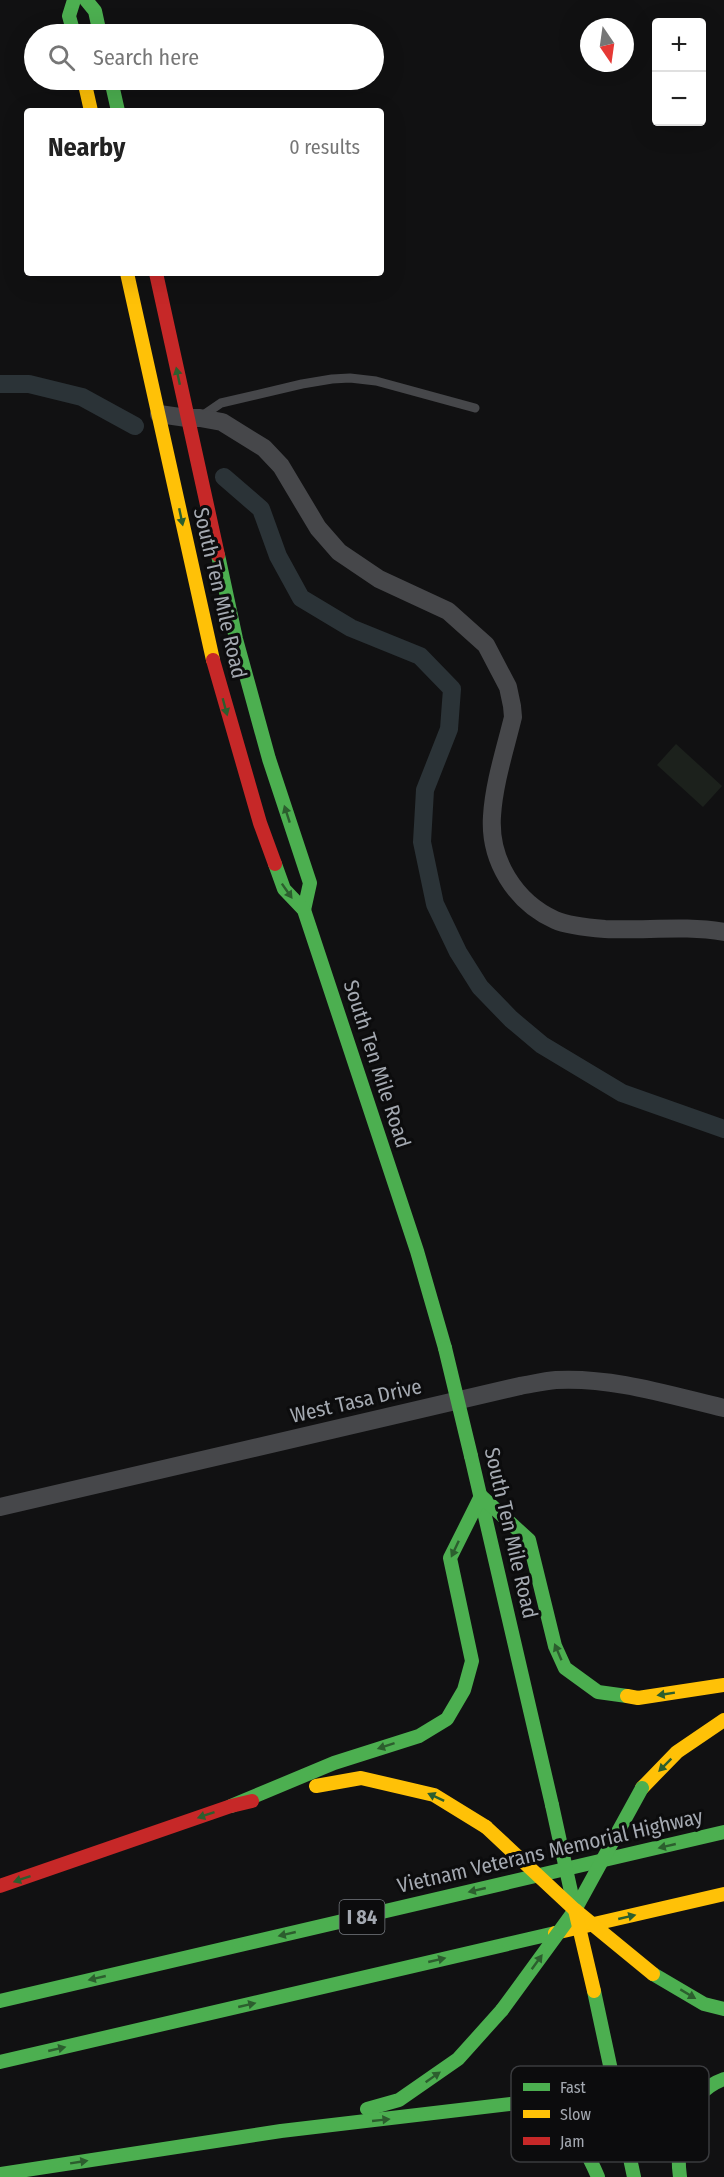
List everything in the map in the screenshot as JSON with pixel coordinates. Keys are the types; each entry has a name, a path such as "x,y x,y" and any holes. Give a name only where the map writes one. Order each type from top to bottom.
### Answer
{"main road":[{"path":"71,24 69,16 74,0"},
{"path":"86,0 94,11 97,24"},
{"path":"86,90 90,108"},
{"path":"113,90 117,108"},
{"name":"South Ten Mile Road","path":"128,276 209,645 228,717 260,823 284,889 304,910 417,1251 445,1348 552,1805 610,2066"},
{"name":"South Ten Mile Road","path":"157,276 194,418 196,454 236,639 252,701 310,884 304,910"},
{"path":"0,1886 231,1806 334,1763 419,1736 447,1719 464,1690 472,1660 450,1558 481,1496 529,1540 555,1646 565,1668 598,1692 638,1698 724,1685"},
{"path":"281,2131 399,2100 459,2059 502,2010 575,1910 642,1788 677,1752 724,1720"},
{"path":"231,1806 300,1789 361,1778 434,1795 486,1827 575,1910 654,1974 704,2004 724,2009"},
{"name":"Vietnam Veterans Memorial Highway","path":"0,2001 724,1832"},
{"path":"0,2062 724,1894"},
{"path":"709,2086 724,2079"},
{"path":"0,2174 281,2131 511,2104"},
{"path":"591,2162 598,2177"},
{"name":"South Ten Mile Road","path":"630,2162 633,2177"},
{"path":"677,2162 680,2177"}],"street":[{"path":"160,419 194,418 222,422 264,448 281,466 318,528 339,552 379,579 448,611 486,645 508,687 513,706 513,717 495,792 492,837 498,858 508,879 523,900 556,920 602,929 724,932"},
{"name":"West Tasa Drive","path":"0,1507 520,1386 555,1380 598,1381 646,1389 724,1408"}],"lane":[{"path":"194,418 221,403 332,379 350,378 376,381 475,408"}],"shaded area":[{"path":"676,744 722,786 703,807 657,765"}],"waterway":[{"path":"0,384 29,384 82,397 135,426"},
{"path":"224,477 261,509 278,556 301,598 351,628 420,656 452,689 449,729 425,790 422,842 435,904 458,952 480,987 511,1019 542,1045 622,1093 724,1129"}],"traffic: fast":[{"path":"71,24 69,16 74,0"},
{"path":"86,0 95,11 98,24"},
{"path":"113,90 117,108"},
{"path":"218,555 236,639 269,759 310,883 304,910"},
{"path":"275,864 284,889 304,910 417,1251 445,1348"},
{"path":"445,1348 471,1456"},
{"path":"471,1456 552,1805"},
{"path":"231,1806 334,1763 419,1736 447,1719 464,1690 472,1661 450,1558 481,1496 529,1540 555,1646 565,1668 598,1692 627,1696"},
{"path":"502,2010 575,1910 642,1788"},
{"path":"552,1805 575,1910"},
{"path":"0,2001 724,1832"},
{"path":"0,2062 555,1933"},
{"path":"653,1974 704,2004 724,2009"},
{"path":"594,1991 610,2066"},
{"path":"367,2109 399,2100 458,2059 502,2010"},
{"path":"709,2088 724,2079"},
{"path":"0,2174 281,2131 511,2104"},
{"path":"591,2162 598,2177"},
{"path":"631,2162 634,2177"},
{"path":"679,2162 680,2177"}],"traffic: slow":[{"path":"86,90 90,108"},
{"path":"128,276 213,660"},
{"path":"627,1696 638,1698 724,1685"},
{"path":"642,1788 677,1752 724,1720"},
{"path":"316,1786 361,1778 434,1795 486,1827"},
{"path":"486,1827 575,1910 653,1974"},
{"path":"555,1933 724,1894"},
{"path":"575,1910 594,1991"}],"traffic: jam":[{"path":"157,276 218,555"},
{"path":"213,660 260,823 275,864"},
{"path":"0,1886 231,1806 252,1801"}]}
